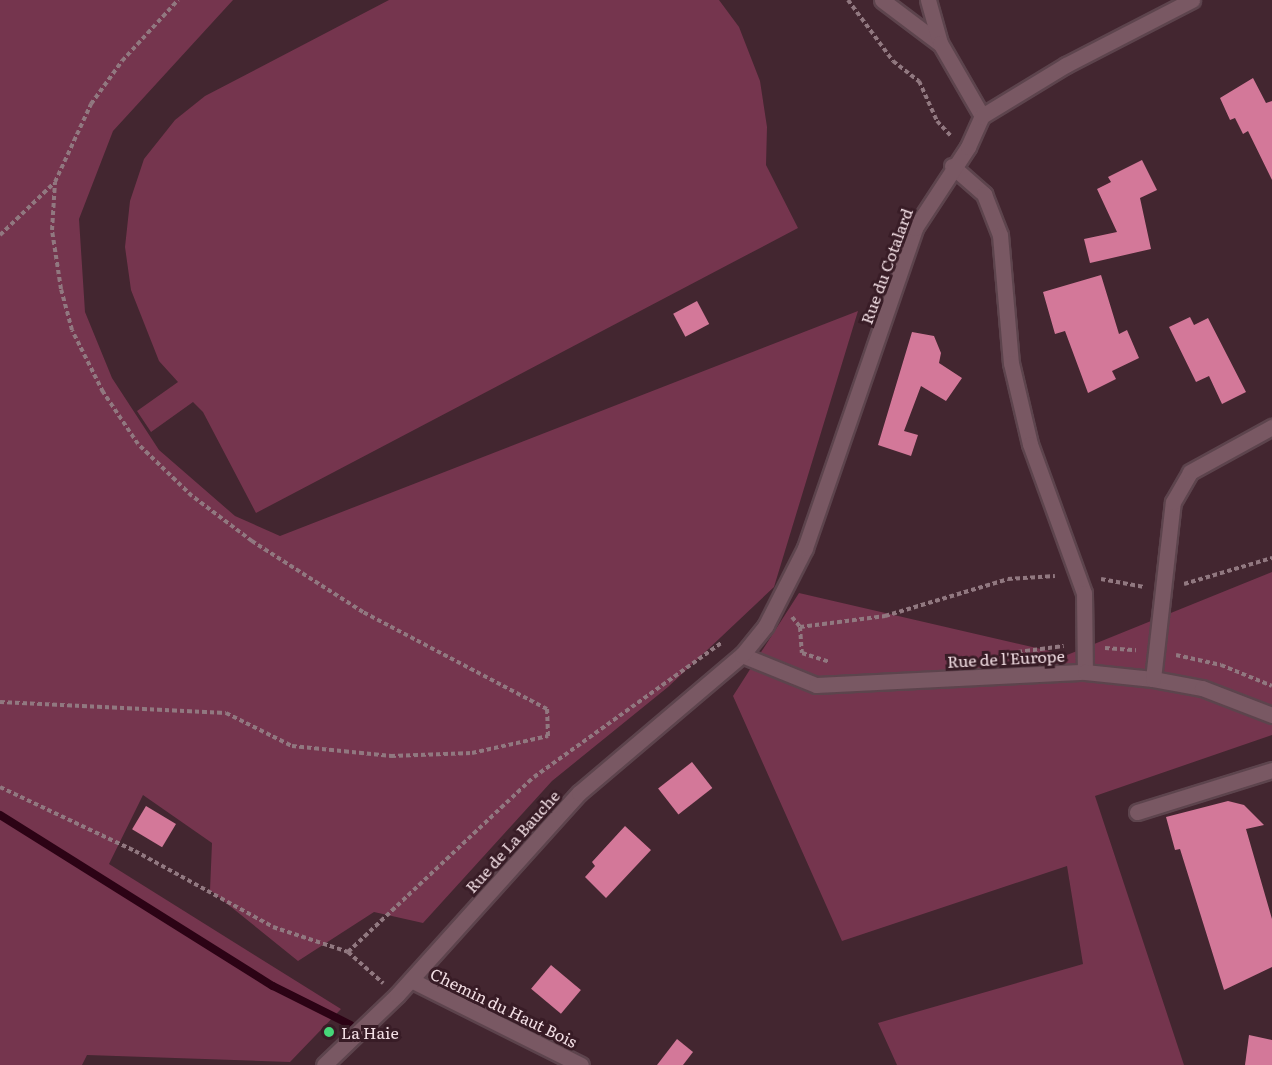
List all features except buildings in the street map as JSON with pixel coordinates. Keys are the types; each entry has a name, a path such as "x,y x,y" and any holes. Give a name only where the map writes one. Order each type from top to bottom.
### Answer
{"street":[{"path":"927,0 940,43 982,116 1066,65 1192,0"},
{"path":"891,2 940,43"},
{"name":"Rue du Cotalard","path":"742,656 780,601 805,548 915,228 952,166 968,147 982,116"},
{"path":"952,166 984,194 1000,235 1011,363 1030,444 1084,593 1085,672"},
{"path":"1153,679 1173,502 1190,472 1272,427"},
{"name":"Rue de l'Europe","path":"742,656 816,685 1085,672 1153,679 1202,688 1272,715"},
{"name":"Rue de La Bauche","path":"324,1065 397,995 579,793 742,656"},
{"path":"1137,812 1272,770"},
{"name":"Chemin du Haut Bois","path":"411,980 581,1065"}],"path":[{"path":"0,702 226,713 292,746 391,756 472,753 548,736 547,709 363,612 252,541 192,496 138,444 102,392 72,330 61,289 52,230 55,182 91,104 122,61 178,0"},
{"path":"848,0 894,61 919,81 943,130 968,147"},
{"path":"0,235 55,182"},
{"path":"800,627 885,616 1008,579 1078,574 1162,584 1272,558"},
{"path":"780,601 800,627 802,653"},
{"path":"348,952 534,777 724,641"},
{"path":"0,787 135,851 273,927 348,952 397,995"}],"shaded area":[{"path":"0,0 233,0 113,131 79,219 85,312 112,378 159,450 235,516 280,536 858,311 774,587 668,687 552,781 423,923 374,912 298,961 210,890 212,843 143,795 109,864 341,1009 290,1062 87,1055 82,1065 0,1065"},
{"path":"389,0 719,0 739,27 760,81 767,127 766,165 798,228 256,513 203,412 193,402 151,432 137,411 178,382 159,361 131,290 125,247 130,201 144,159 175,120 205,96"},
{"path":"1272,572 1272,735 1095,796 1184,1065 897,1065 878,1023 1083,964 1067,866 842,941 733,696 799,593 1067,655"}],"waterway":[{"path":"0,815 273,986 351,1025"}],"place":[{"name":"La Haie","path":"329,1032"}]}
